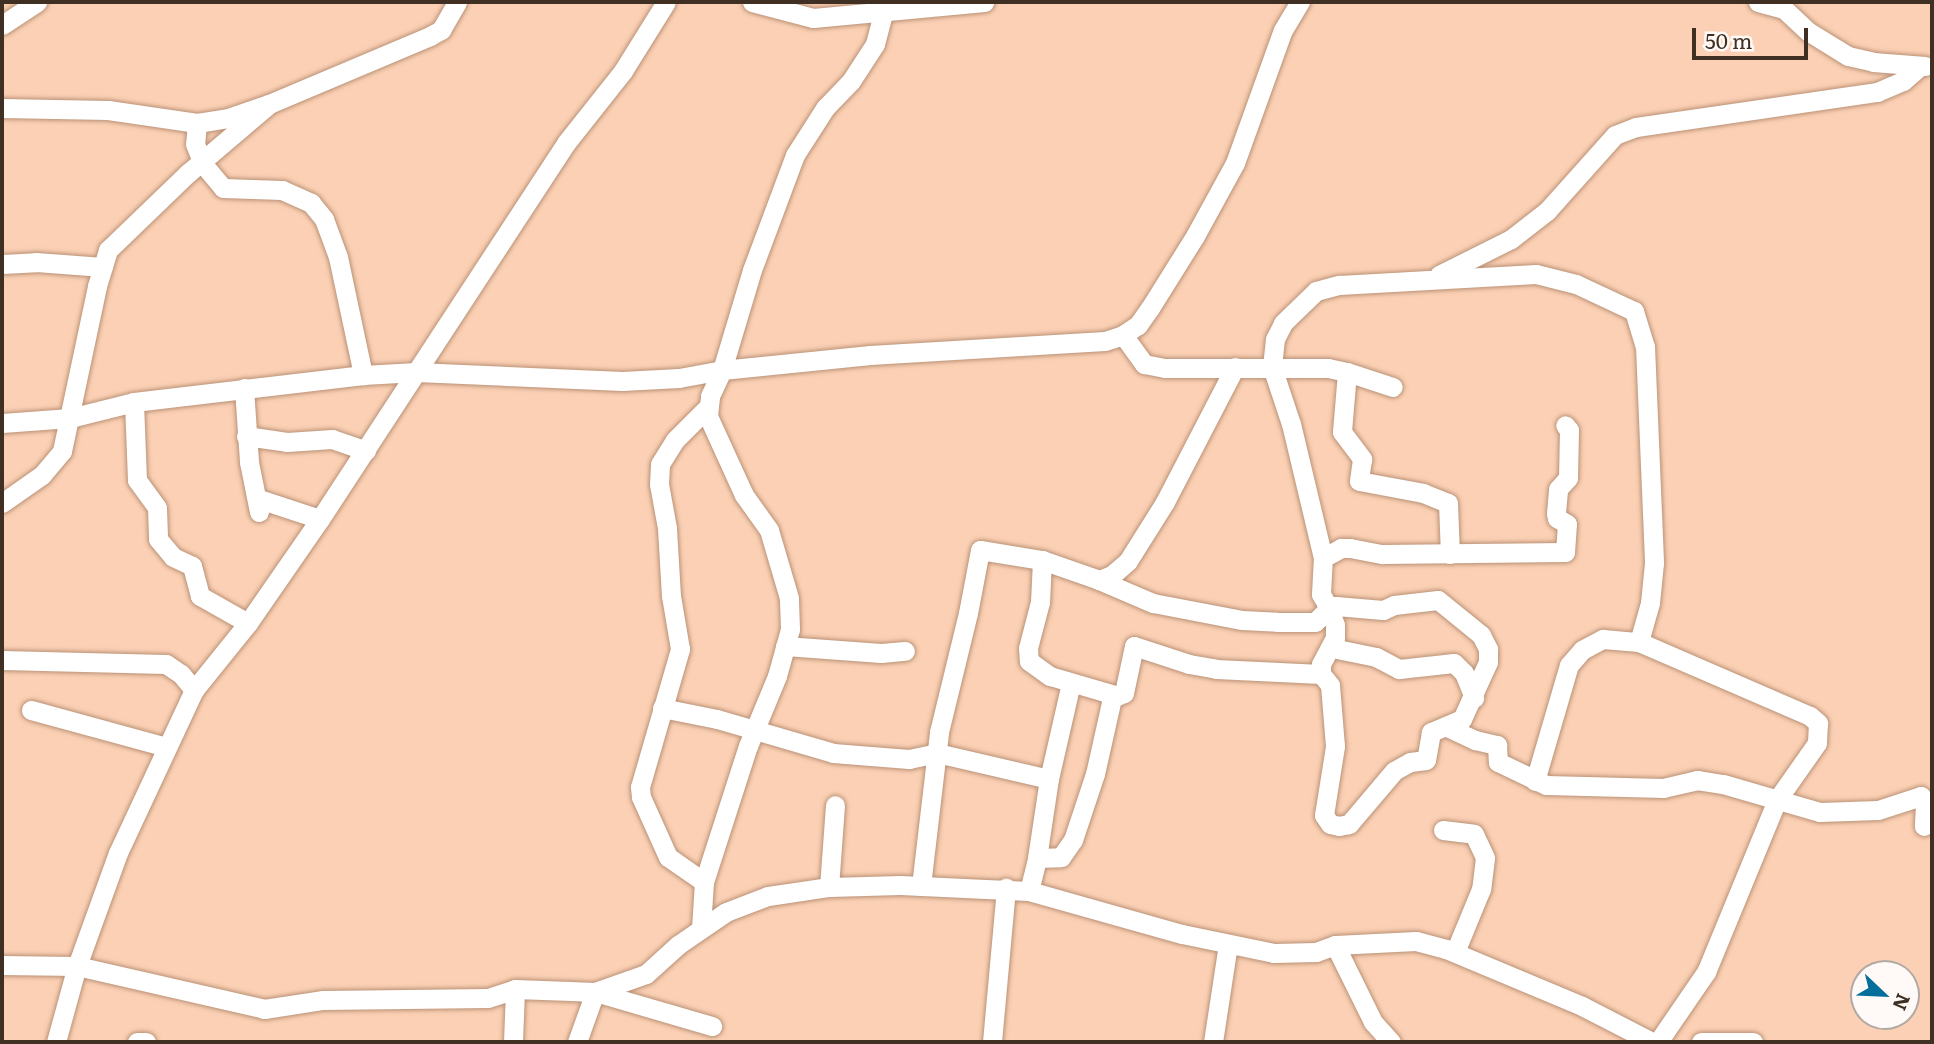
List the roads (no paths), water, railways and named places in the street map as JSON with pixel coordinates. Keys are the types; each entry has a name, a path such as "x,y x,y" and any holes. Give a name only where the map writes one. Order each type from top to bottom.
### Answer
{"street":[{"path":"2,25 37,2"},
{"path":"2,108 108,110 197,123 228,118 269,104 441,30 457,2"},
{"path":"55,1042 77,966 118,853 194,690 248,623 320,519 566,144 623,71 666,2"},
{"path":"752,2 813,18 885,7 984,2"},
{"path":"2,423 70,418 134,402 363,375 416,372 622,381 679,378 722,370 870,355 1105,341 1138,326 1195,236 1235,163 1278,41 1300,2"},
{"path":"1758,2 1784,9 1810,32 1848,56 1873,62 1926,66"},
{"path":"701,928 704,882 790,629 789,598 769,530 744,495 708,416 708,407 752,270 795,155 825,108 851,81 869,53 885,7"},
{"path":"1433,279 1511,239 1547,211 1615,135 1636,127 1877,92 1903,81 1926,66"},
{"path":"2,503 53,464 62,451 108,250 188,173 203,164 269,104"},
{"path":"197,123 195,144 203,164 223,188 282,190 312,203 324,219 338,257 363,375"},
{"path":"2,264 46,262 103,267"},
{"path":"921,886 937,753 980,550 1042,560 1153,603 1242,620 1315,622 1329,608 1336,606 1383,610 1394,604 1442,601 1480,635 1488,649 1488,662 1474,698 1462,719 1429,734 1426,760 1401,765 1349,824 1330,824 1324,815 1335,752 1334,730 1330,685 1321,674 1321,664 1332,648 1335,625 1329,608 1321,594 1323,558 1292,424 1272,367 1275,339 1283,324 1316,291 1339,285 1536,274 1576,284 1634,312 1645,346 1654,563 1650,603 1639,642"},
{"path":"1123,335 1144,364 1165,368 1328,368 1393,387"},
{"path":"1099,580 1112,575 1128,561 1189,460 1235,367"},
{"path":"1346,372 1342,432 1362,459 1359,481 1423,493 1448,503 1450,554"},
{"path":"244,388 249,462 259,506 320,519"},
{"path":"134,402 137,480 157,508 158,539 173,557 192,566 200,596 248,623"},
{"path":"704,882 672,862 641,797 640,787 680,649 671,596 667,528 659,484 660,464 675,440 708,407"},
{"path":"1323,558 1341,548 1374,554 1565,552 1567,524 1557,518 1556,513 1558,489 1568,478 1569,430 1565,425"},
{"path":"246,436 287,442 332,439 366,451"},
{"path":"1042,560 1040,602 1027,656 1029,661 1050,676 1100,688 1115,695 1124,694 1134,646 1189,664 1321,674"},
{"path":"595,992 646,974 701,928 726,912 768,896 829,887 1006,888 1029,891 1228,944 1274,953 1316,952 1335,945 1416,941 1455,952 1581,1006 1655,1042 1706,972 1777,800 1817,743 1818,723 1810,716 1639,642 1603,639 1582,650 1569,666 1535,781"},
{"path":"785,646 881,653 905,651"},
{"path":"1332,648 1376,657 1399,669 1454,663 1464,673 1474,698"},
{"path":"2,660 166,664 181,674 194,690"},
{"path":"1029,891 1049,779 1071,683"},
{"path":"1037,858 1060,857 1073,840 1095,774 1115,695"},
{"path":"662,708 754,730 833,753 909,759 937,753 1049,779"},
{"path":"31,710 166,747"},
{"path":"1447,727 1475,740 1497,745 1500,749 1497,761 1546,785 1663,788 1697,780 1723,784 1820,812 1878,810 1921,796 1925,804 1924,827"},
{"path":"829,887 835,805"},
{"path":"1443,830 1474,834 1485,858 1481,889 1455,952"},
{"path":"992,1042 1006,888"},
{"path":"1213,1042 1228,944"},
{"path":"1335,945 1373,1022 1391,1042"},
{"path":"2,965 77,966 264,1009 323,1000 488,998 515,989 595,992 712,1026"},
{"path":"513,1042 515,989"},
{"path":"577,1042 595,992"},
{"path":"137,1042 146,1042"},
{"path":"1701,1042 1753,1042"}]}
